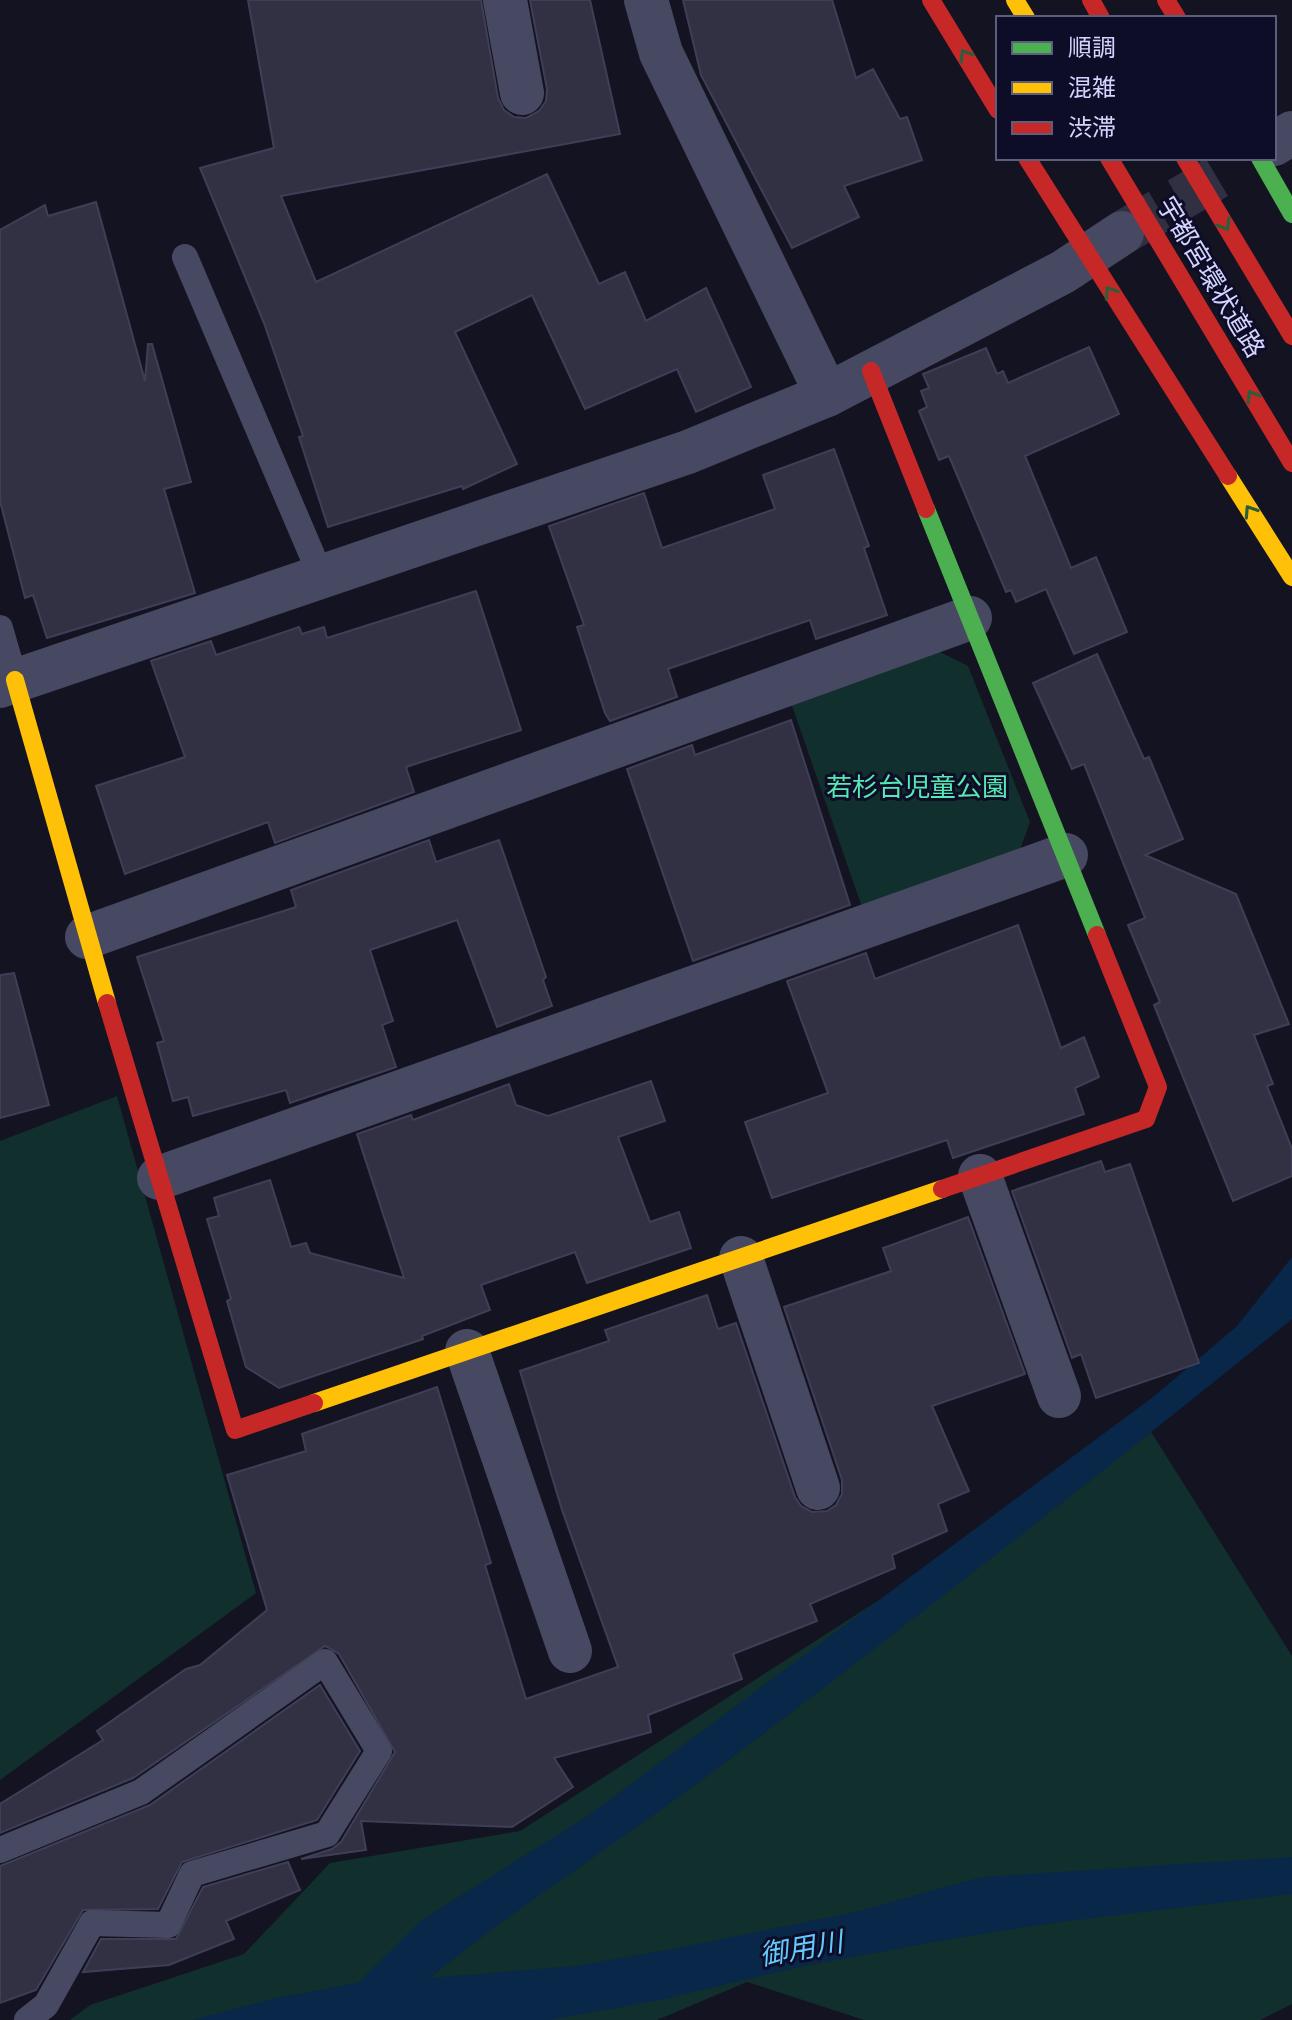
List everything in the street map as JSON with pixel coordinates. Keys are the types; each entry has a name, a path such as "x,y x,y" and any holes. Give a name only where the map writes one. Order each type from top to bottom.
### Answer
{"main road":[{"path":"931,0 996,107"},
{"path":"1028,160 1292,577"},
{"name":"宇都宮環状道路","path":"1110,160 1292,463"},
{"name":"宇都宮環状道路","path":"1186,160 1292,336"},
{"path":"1248,161 1292,214"},
{"path":"7,683 235,1430 1146,1119 1158,1087 871,371"}],"street":[{"path":"505,0 522,93"},
{"path":"646,0 661,53 827,395"},
{"path":"7,683 688,452 827,395 1087,256 1122,233"},
{"path":"87,937 970,618"},
{"path":"159,1178 1066,855"},
{"path":"980,1176 1059,1396"},
{"path":"741,1258 818,1488"},
{"path":"467,1351 570,1651"}],"lane":[{"path":"185,257 321,576"},
{"path":"0,628 7,683"},
{"path":"0,1850 141,1792 325,1662 379,1751 327,1834 192,1874 168,1925 92,1923 46,2005 27,2020"}],"green space":[{"name":"若杉台児童公園","path":"934,649 968,666 1030,822 1017,858 863,910 790,700"},
{"path":"117,1096 256,1593 0,1780 0,1141"},
{"path":"1148,1427 1292,1656 1292,2004 1260,2020 864,2020 747,1982 657,2020 70,2020 90,2005 244,1954 330,1863 520,1831"}],"water":[{"name":"御用川","path":"1292,1257 1292,1319 860,1660 714,1771 500,1924 430,1978 575,1966 673,1949 855,1912 982,1877 1292,1857 1292,1894 1060,1922 951,1939 799,1967 660,2000 549,2020 193,2020 280,1997 358,1983 422,1920 589,1815 1153,1397 1236,1327"}],"building":[{"path":"248,0 481,0 498,98 504,110 514,117 526,118 539,111 546,101 547,89 530,0 590,0 620,134 281,196 316,282 547,174 599,284 625,272 646,321 706,288 751,387 696,412 677,369 585,409 532,295 455,332 517,464 463,489 462,486 328,527 299,437 303,436 264,323 200,168 274,148"},
{"path":"683,0 832,0 856,78 873,69 900,119 907,117 922,160 844,186 859,217 792,248 701,75"},
{"path":"96,202 145,381 148,344 152,344 191,482 164,489 195,593 47,638 33,595 25,598 0,501 0,230 45,205 48,216"},
{"path":"1089,347 1119,414 1025,456 1071,568 1096,557 1127,632 1074,654 1046,589 1016,602 1011,590 1006,592 949,456 939,460 919,411 927,407 921,391 929,388 923,374 986,348 997,374 1003,371 1008,383"},
{"path":"834,449 869,546 864,548 887,615 816,639 810,620 668,669 677,697 610,721 577,627 584,625 549,526 644,493 662,548 775,509 763,475"},
{"path":"476,591 521,730 406,767 414,792 275,843 268,822 125,874 96,786 185,757 151,661 211,641 216,655 299,627 302,634 324,627 327,638"},
{"path":"1097,654 1144,759 1149,757 1183,839 1145,855 1236,894 1289,1024 1254,1035 1273,1084 1267,1086 1292,1149 1292,1176 1233,1201 1154,1005 1160,1002 1128,925 1145,918 1084,764 1072,769 1033,683"},
{"path":"791,720 850,905 693,961 627,769 692,745 695,755"},
{"path":"429,840 436,862 499,840 546,977 543,980 552,1006 497,1027 457,920 370,950 393,1021 382,1025 396,1067 290,1103 286,1090 193,1116 188,1097 173,1101 157,1043 164,1041 137,957 296,907 291,890"},
{"path":"1018,925 1061,1048 1084,1037 1099,1077 1075,1088 1084,1114 953,1158 947,1140 772,1198 745,1122 828,1093 787,981 866,953 875,979"},
{"path":"14,973 49,1105 0,1118 0,975"},
{"path":"651,1081 665,1121 618,1137 650,1222 679,1212 691,1248 587,1283 575,1252 481,1285 490,1310 422,1336 423,1339 279,1388 246,1367 227,1301 231,1299 207,1219 219,1216 214,1198 270,1180 291,1247 306,1243 310,1253 404,1278 357,1134 411,1115 413,1120 509,1084 516,1105 548,1116"},
{"path":"1101,1161 1105,1172 1130,1164 1199,1363 1096,1398 1081,1354 1072,1358 1012,1191"},
{"path":"968,1217 1025,1374 932,1406 969,1491 938,1504 947,1531 892,1555 895,1568 810,1604 817,1621 733,1654 742,1679 648,1715 651,1732 554,1758 573,1787 512,1827 361,1821 366,1850 301,1859 332,1849 341,1842 395,1752 339,1654 325,1646 133,1778 0,1833 0,1804 103,1740 97,1731 186,1669 200,1665 267,1610 227,1475 306,1451 302,1434 437,1387 491,1563 485,1565 526,1699 618,1667 562,1510 520,1371 609,1341 605,1330 707,1295 718,1329 736,1323 795,1497 801,1506 812,1512 827,1511 836,1505 842,1494 842,1480 784,1307 891,1271 883,1248"},
{"path":"320,1685 360,1751 317,1820 182,1862 158,1909 83,1910 36,1990 0,2003 0,1866 150,1805"},
{"path":"288,1862 300,1890 226,1921 234,1939 169,1965 83,1972 101,1939 176,1939 203,1887"}],"tunnel":[{"path":"1122,233 1234,167"}],"traffic: fast":[{"path":"1261,160 1292,214"},
{"path":"926,509 1097,935"}],"traffic: slow":[{"path":"1015,0 1025,16"},
{"path":"1228,476 1292,577"},
{"path":"15,680 107,1003"},
{"path":"314,1403 942,1189"}],"traffic: jam":[{"path":"931,0 996,107"},
{"path":"1091,0 1100,16"},
{"path":"1166,0 1176,16"},
{"path":"1028,160 1228,476"},
{"path":"1110,160 1292,463"},
{"path":"1186,160 1292,336"},
{"path":"871,371 926,509"},
{"path":"942,1189 1146,1119 1158,1087 1097,935"},
{"path":"107,1003 235,1430 314,1403"}]}
